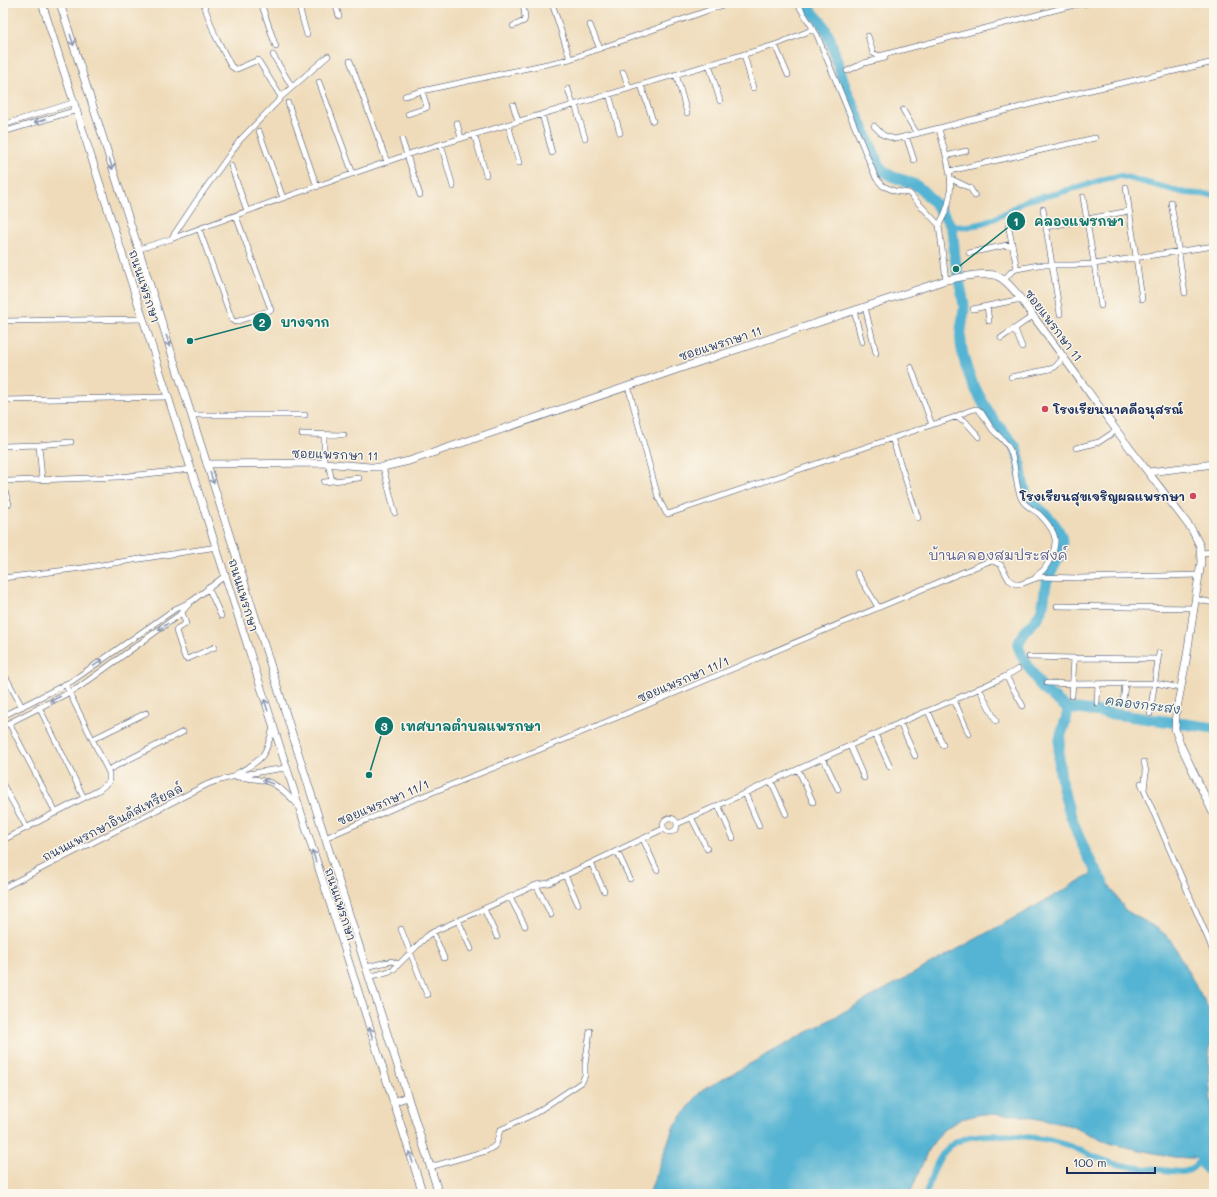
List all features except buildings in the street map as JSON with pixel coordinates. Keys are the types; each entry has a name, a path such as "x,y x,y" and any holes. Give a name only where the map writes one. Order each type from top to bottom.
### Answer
{"main road":[{"name":"ถนนแพรกษา","path":"42,3 75,102 226,575 297,804 423,1194"},
{"name":"ถนนแพรกษา","path":"60,3 439,1194"},
{"name":"ซอยแพรกษา 11","path":"207,464 326,463 383,467 410,461 865,307 949,280 990,274 1004,280 1021,299 1192,530 1200,546 1201,553"},
{"path":"1149,472 1214,464"},
{"path":"1201,553 1194,608 1176,713 1175,729 1180,746 1214,815"},
{"path":"393,1102 407,1097"}],"street":[{"path":"203,3 215,35 231,66 237,69 258,60 281,97"},
{"path":"262,3 276,47"},
{"path":"298,3 307,35"},
{"path":"335,3 339,16"},
{"path":"513,26 524,21 523,3"},
{"path":"552,3 570,59"},
{"path":"405,96 570,59 728,3"},
{"path":"797,3 814,29 876,178 883,186 895,191 909,193 940,223"},
{"path":"868,36 872,51 879,56 1074,5 1089,3"},
{"path":"590,26 600,49"},
{"path":"139,249 407,155 775,45 814,29"},
{"path":"775,45 788,75"},
{"path":"847,71 864,63 890,56 896,52"},
{"path":"744,54 753,88"},
{"path":"273,55 292,86"},
{"path":"171,239 240,140 292,86 328,56"},
{"path":"350,61 387,162"},
{"path":"874,126 884,135 892,139 917,134 1055,98 1214,62"},
{"path":"709,64 720,101"},
{"path":"623,72 629,88"},
{"path":"676,74 687,113"},
{"path":"319,82 353,174"},
{"path":"641,84 653,121"},
{"path":"568,89 585,138"},
{"path":"408,114 426,108 422,91"},
{"path":"609,94 620,133"},
{"path":"3,125 75,102"},
{"path":"288,103 317,187"},
{"path":"513,105 518,121"},
{"path":"3,132 77,110"},
{"path":"903,110 917,134"},
{"path":"542,114 552,153"},
{"path":"457,123 461,138"},
{"path":"508,124 519,163"},
{"path":"943,127 940,129 940,133 950,171 951,189 947,206 940,223 949,280"},
{"path":"259,131 283,198"},
{"path":"474,134 486,175"},
{"path":"906,136 914,160"},
{"path":"950,171 1096,138"},
{"path":"402,140 420,195"},
{"path":"441,144 453,187"},
{"path":"946,156 966,151"},
{"path":"231,166 247,211"},
{"path":"951,179 970,188 975,196"},
{"path":"1126,188 1142,300"},
{"path":"1083,197 1088,219 1100,306"},
{"path":"1171,202 1185,293"},
{"path":"1042,209 1060,314"},
{"path":"1046,227 1129,210"},
{"path":"199,229 232,320 235,322 261,314 271,310 236,216"},
{"path":"1008,224 1017,268"},
{"path":"969,253 1012,244"},
{"path":"1004,280 1017,268 1094,264 1214,246"},
{"path":"973,309 1021,299"},
{"path":"987,306 990,321"},
{"path":"865,307 876,352"},
{"path":"854,311 862,342"},
{"path":"1001,338 1033,316"},
{"path":"3,321 144,319"},
{"path":"1014,329 1022,347"},
{"path":"1011,377 1050,369 1064,357"},
{"path":"911,367 932,425"},
{"path":"628,386 652,477 660,501 668,514 932,425 975,408 980,410 994,431 1006,443 1010,450 1016,470 1020,495 1024,503 1039,514 1053,533 1055,543 1052,554 1045,568 1037,574 1037,578 1199,575"},
{"path":"3,400 169,397"},
{"path":"191,415 305,415"},
{"path":"955,417 965,421 979,437"},
{"path":"1076,448 1099,442 1117,430"},
{"path":"302,434 344,435"},
{"path":"324,435 326,463 332,481"},
{"path":"892,438 918,518"},
{"path":"3,446 71,442"},
{"path":"39,444 42,479"},
{"path":"383,467 395,513"},
{"path":"8,481 119,477 192,469"},
{"path":"324,482 360,478"},
{"path":"3,485 9,504"},
{"path":"3,578 217,548"},
{"path":"1201,553 1214,552"},
{"name":"ซอยแพรกษา 11/1","path":"325,838 403,804 556,743 988,562 993,561 1001,565 1009,580 1016,584 1021,584 1037,578"},
{"path":"857,573 878,607"},
{"path":"3,726 78,688 182,612 192,601 226,575"},
{"path":"208,588 221,616"},
{"path":"1195,599 1214,602"},
{"path":"3,716 72,681 175,609 192,601"},
{"path":"1058,606 1194,608"},
{"path":"182,612 186,624 178,628 176,631 185,658 187,659 215,646"},
{"path":"119,648 123,655"},
{"path":"1029,657 1074,658 1158,656 1150,714"},
{"path":"1072,696 1074,658"},
{"path":"663,829 666,832 673,832 676,829 677,824 691,817 954,700 1018,669"},
{"path":"3,672 22,707"},
{"path":"1006,676 1023,706"},
{"path":"1047,683 1155,683 1180,688"},
{"path":"3,840 99,790 110,782 108,770 65,684"},
{"path":"1097,703 1098,684"},
{"path":"1123,702 1125,684"},
{"path":"979,688 996,721"},
{"path":"954,700 969,734"},
{"path":"39,707 84,798"},
{"path":"928,711 943,745"},
{"path":"93,739 146,713"},
{"path":"9,723 56,813"},
{"path":"900,723 915,756"},
{"name":"ถนนแพรกษาอินดัสเทรียลล์","path":"232,777 262,758 269,745 273,726"},
{"path":"108,770 183,732"},
{"path":"875,734 890,767"},
{"path":"850,746 864,778"},
{"path":"823,758 838,789"},
{"path":"1144,762 1146,772 1144,790"},
{"name":"ถนนแพรกษาอินดัสเทรียลล์","path":"3,888 208,784 232,777 286,768"},
{"path":"798,769 812,802"},
{"name":"ถนนแพรกษาอินดัสเทรียลล์","path":"232,777 267,781 282,789 297,804"},
{"path":"771,781 786,814"},
{"path":"1141,783 1214,955"},
{"path":"3,785 26,828"},
{"path":"745,793 759,826"},
{"path":"718,805 733,838"},
{"path":"691,817 707,849"},
{"path":"663,829 663,821 666,819 674,819 677,824"},
{"path":"369,977 392,970 433,932 536,885 549,883 663,829"},
{"path":"643,839 657,870"},
{"path":"617,851 630,879"},
{"path":"592,863 604,892"},
{"path":"565,875 578,904"},
{"path":"536,885 551,915"},
{"path":"510,897 525,926"},
{"path":"484,909 497,936"},
{"path":"458,920 471,949"},
{"path":"402,929 426,995"},
{"path":"433,932 444,958"},
{"path":"366,967 389,961 399,964"},
{"path":"430,1167 493,1148 497,1144 500,1130 528,1117 577,1086 584,1079 590,1030"}],"water":[{"path":"1099,869 1125,910 1160,930 1170,939 1214,1018 1209,1055 1209,1072 1214,1129 1214,1152 1206,1159 1174,1157 1112,1144 1068,1125 1018,1115 982,1114 961,1119 943,1130 928,1150 910,1194 649,1194 673,1128 701,1091 1059,893"}],"waterway":[{"path":"804,3 822,23 829,36 846,89 880,167 889,175 912,183 921,189 935,204 950,225 964,306 961,342 963,355 971,380 992,417 1015,447 1019,456 1024,488 1028,498 1052,520 1060,533 1062,547 1046,584 1041,611 1022,636 1018,646 1023,658 1042,688 1068,709 1060,739 1059,756 1065,795 1070,814 1078,834 1086,852 1104,884"},
{"path":"951,226 967,227 984,223 1000,216 1027,200 1121,176 1185,193 1214,195"},
{"name":"คลองกระสง","path":"1068,709 1078,709 1214,728"},
{"path":"926,1194 936,1165 942,1155 951,1145 970,1137 1005,1135 1046,1140 1067,1145 1109,1162 1127,1166 1182,1172 1188,1171 1200,1159"},
{"path":"1200,1144 1202,1162 1207,1169 1214,1174"}],"place":[{"name":"คลองแพรกษา","path":"956,269"},
{"name":"บางจาก","path":"190,341"},
{"name":"โรงเรียนนาคดีอนุสรณ์","path":"1045,409"},
{"name":"โรงเรียนสุขเจริญผลแพรกษา","path":"1193,496"},
{"name":"เทศบาลตำบลแพรกษา","path":"369,775"}],"district":[{"name":"บ้านคลองสมประสงค์","path":"998,554"}]}
